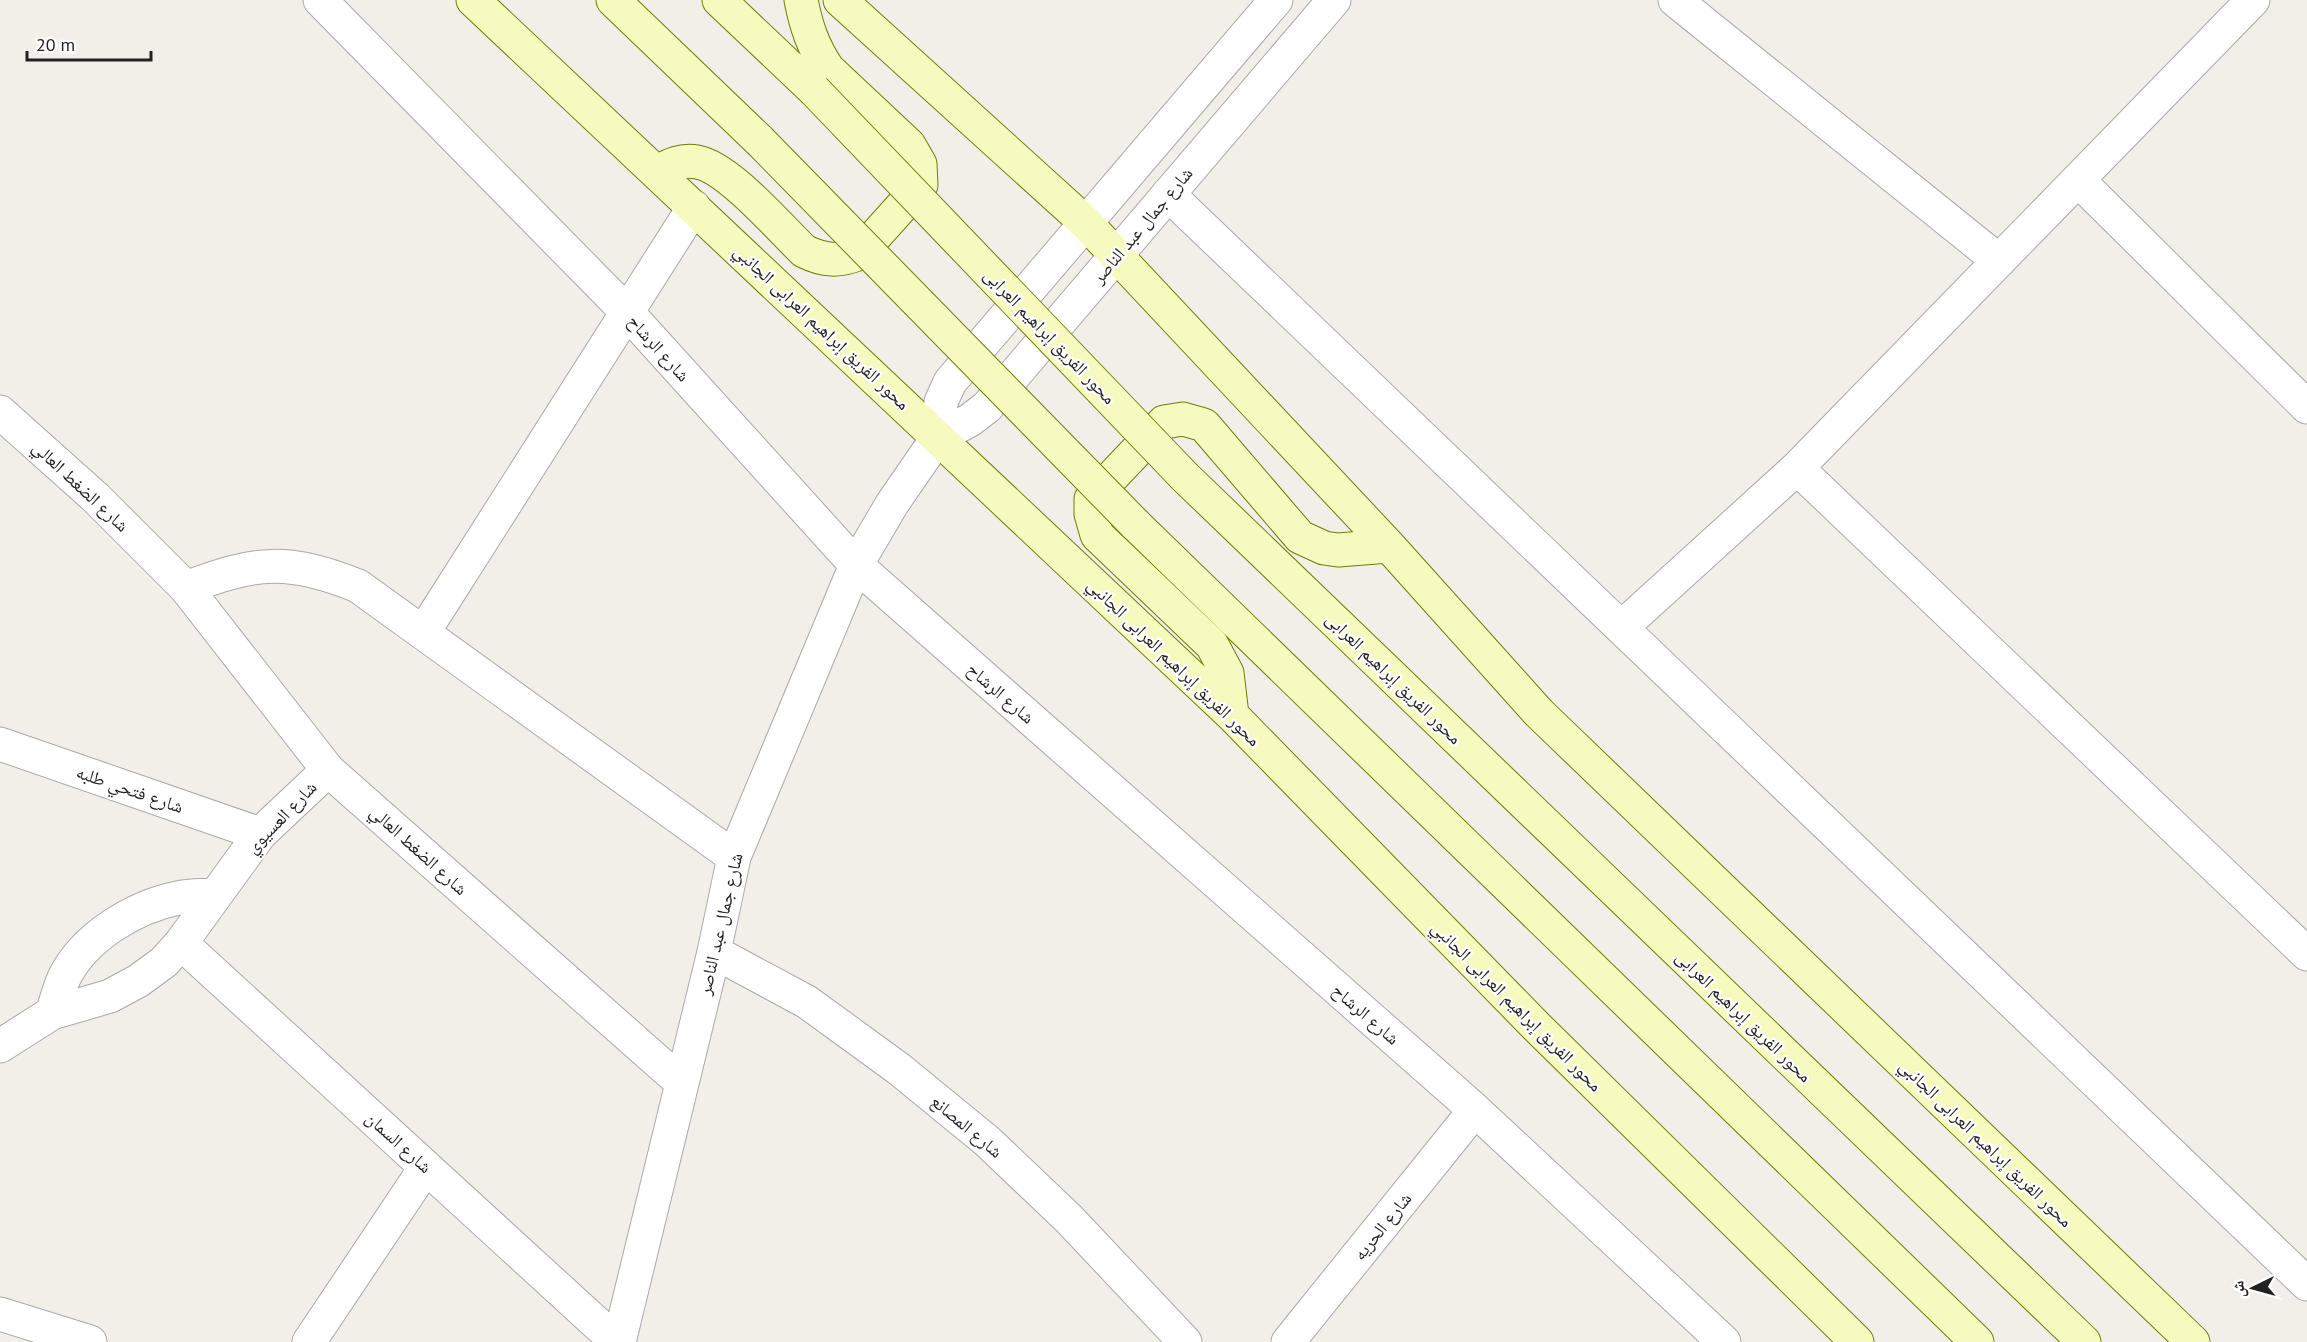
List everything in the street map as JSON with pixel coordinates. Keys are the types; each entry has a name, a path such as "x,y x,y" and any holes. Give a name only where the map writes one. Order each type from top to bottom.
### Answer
{"street":[{"name":"شارع الرشاح","path":"320,0 627,312 856,565 1475,1110 1724,1342"},
{"name":"محور الفريق إبراهيم العرابى الجانبي","path":"474,0 1232,715 1536,1026 1857,1342"},
{"path":"613,0 759,141 1136,524 1977,1342"},
{"name":"محور الفريق إبراهيم العرابى","path":"719,0 814,90 1185,477 2084,1342"},
{"path":"657,172 682,161 708,165 729,178 804,251 818,258 832,261 860,253 921,185 920,164 909,145 828,69 817,54 809,37 801,0"},
{"name":"محور الفريق إبراهيم العرابى الجانبي","path":"840,0 1086,223 1389,546 1539,713 2193,1342"},
{"name":"شارع جمال عبد الناصر","path":"938,437 941,402 950,382 1276,0"},
{"name":"شارع جمال عبد الناصر","path":"618,1342 714,952 734,856 856,565 892,504 938,437 970,420 987,407 1334,0"},
{"path":"1675,0 1999,261"},
{"path":"1622,627 1797,468 2253,0"},
{"path":"2078,180 2307,407"},
{"path":"1168,194 2307,1284"},
{"path":"423,633 694,207"},
{"name":"شارع الضغط العالي","path":"0,412 95,497 186,588 328,770 682,1083"},
{"path":"1232,715 1227,673 1216,651 1098,535 1091,514 1091,499 1164,422 1183,419 1204,425 1300,537 1324,548 1338,550 1389,546"},
{"path":"1797,468 2307,954"},
{"path":"186,588 229,571 275,565 321,571 358,586 734,856"},
{"name":"شارع فتحي طلبه","path":"0,744 260,834"},
{"name":"شارع العسيوي","path":"0,1046 52,1013 110,996 138,981 164,962 181,943 260,834 328,770"},
{"path":"52,1013 64,977 86,949 113,925 145,908 168,901 215,895"},
{"name":"شارع السمان","path":"181,943 618,1342"},
{"name":"شارع المصانع","path":"714,952 807,1002 899,1069 987,1141 1069,1219 1185,1342"},
{"name":"شارع الحريه","path":"1288,1342 1475,1110"},
{"path":"309,1342 426,1167"},
{"path":"0,1314 90,1342"}]}
